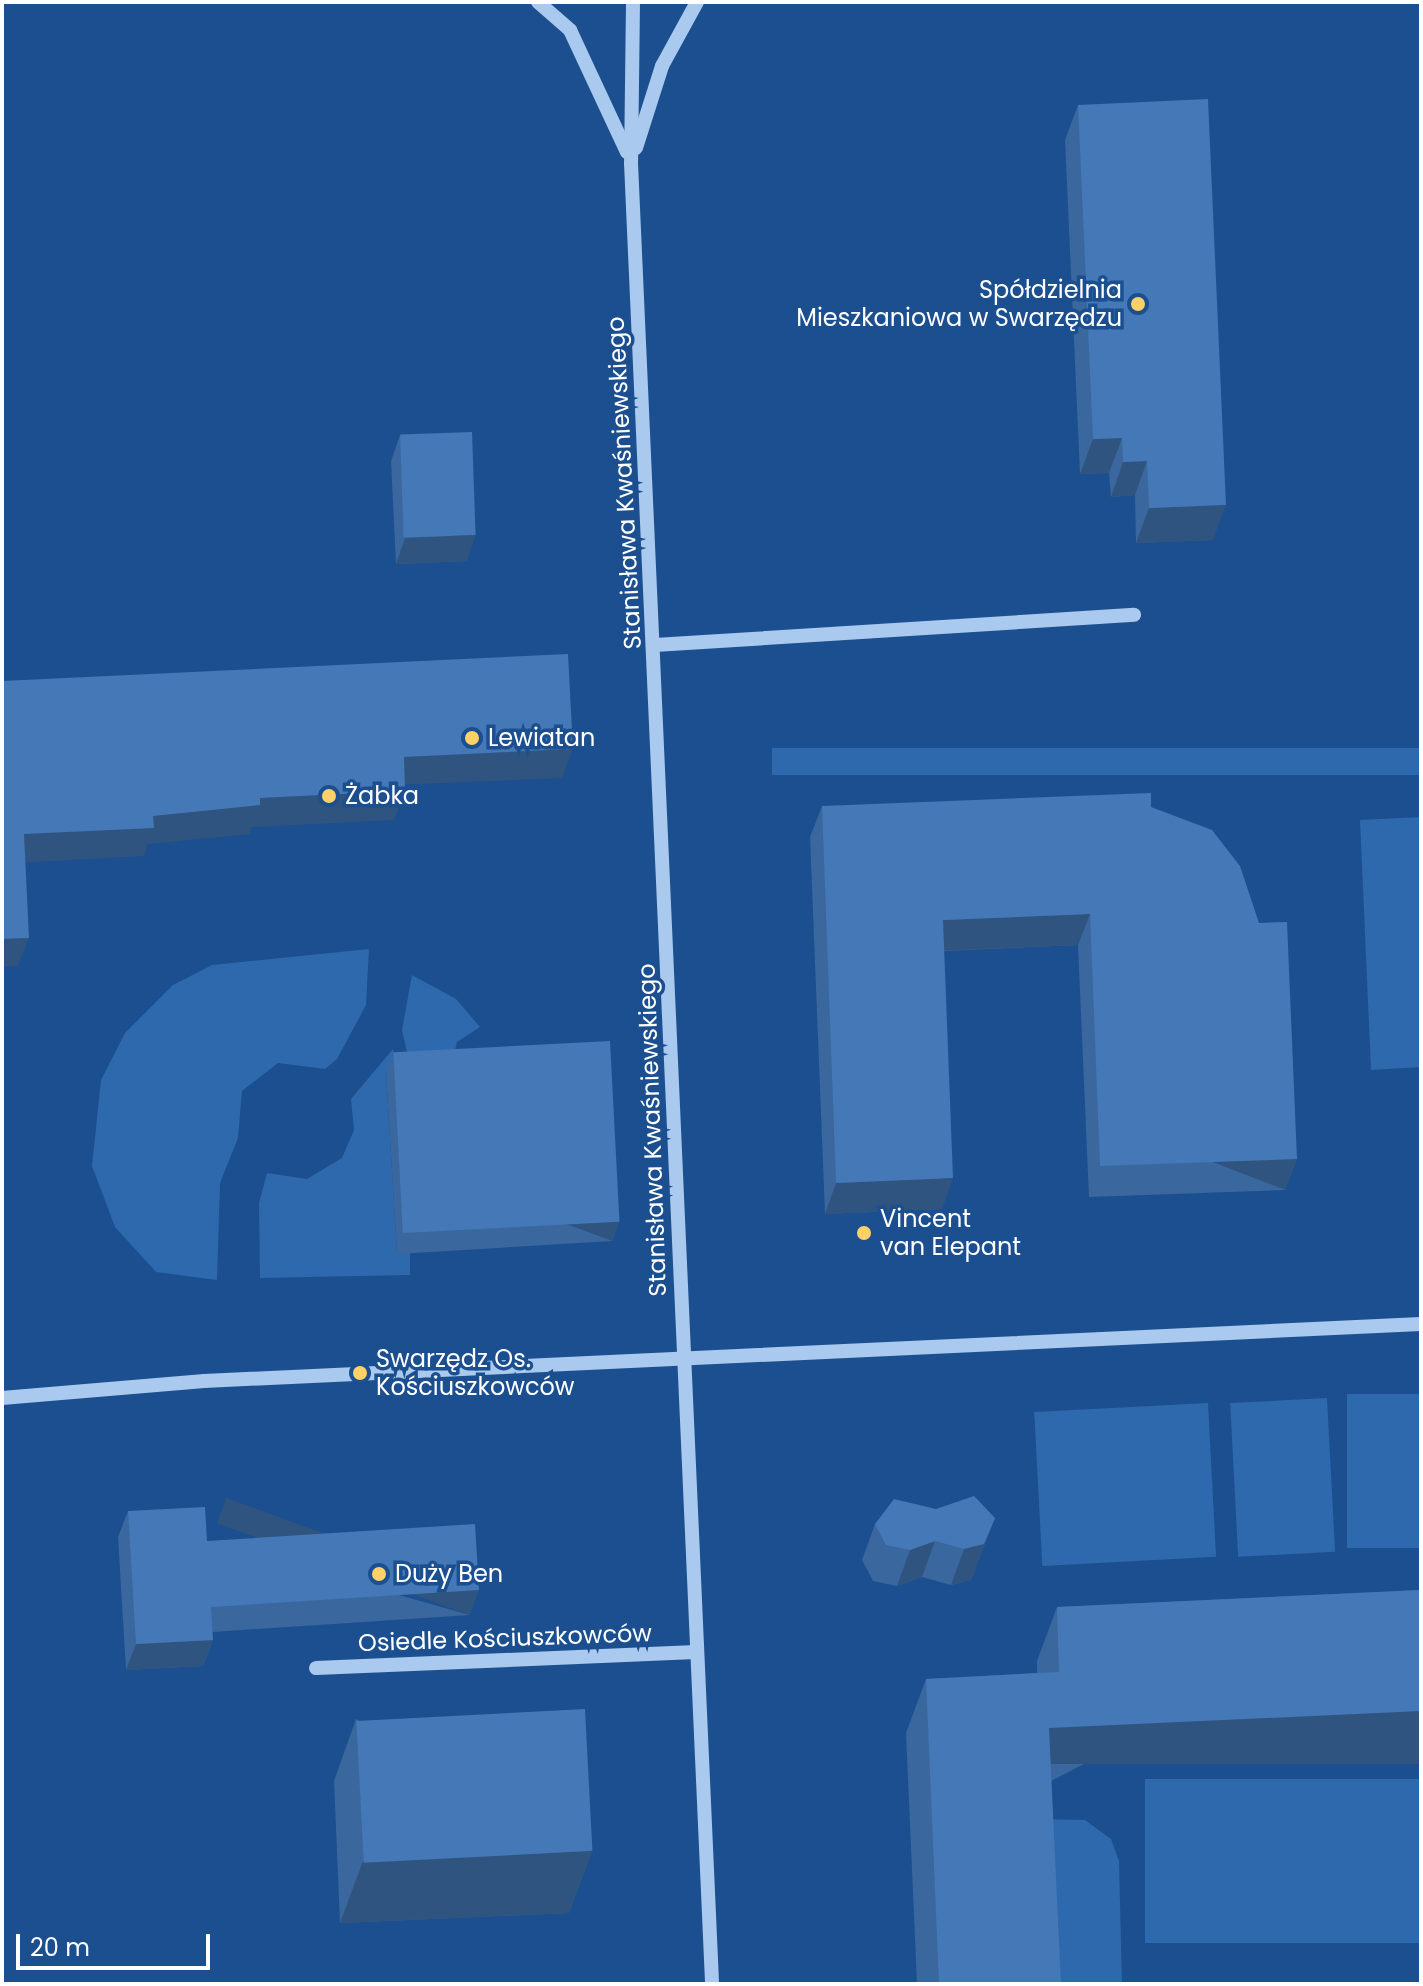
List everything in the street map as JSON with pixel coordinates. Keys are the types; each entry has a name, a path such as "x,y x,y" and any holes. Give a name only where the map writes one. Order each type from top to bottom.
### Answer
{"street":[{"name":"Stanisława Kwaśniewskiego","path":"538,2 576,41 631,163"},
{"name":"Stanisława Kwaśniewskiego","path":"633,2 631,163 655,645 683,1357"},
{"path":"631,163 662,66 697,2"},
{"path":"655,645 1134,615"},
{"path":"2,1398 58,1396 204,1381 1421,1324"},
{"path":"683,1357 712,1984"},
{"name":"Osiedle Kościuszkowców","path":"316,1668 696,1652"}],"shaded area":[{"path":"772,748 1421,748 1421,775 772,775"},
{"path":"1421,817 1421,1067 1371,1070 1360,820"},
{"path":"369,949 366,1005 337,1059 325,1069 278,1063 242,1091 238,1138 220,1183 217,1280 156,1272 115,1227 92,1166 101,1080 125,1033 173,985 212,965"},
{"path":"412,975 456,999 480,1027 457,1042 453,1058 411,1070 402,1030"},
{"path":"393,1049 397,1071 386,1072 397,1253 410,1253 410,1275 260,1278 259,1203 267,1173 307,1179 342,1158 354,1130 351,1099"},
{"path":"1347,1394 1421,1394 1421,1548 1347,1548"},
{"path":"1327,1398 1335,1552 1238,1557 1230,1403"},
{"path":"1208,1403 1216,1557 1042,1566 1034,1412"},
{"path":"1145,1779 1421,1779 1421,1943 1145,1943"},
{"path":"1037,1819 1085,1820 1111,1839 1119,1861 1122,1984 1046,1984"}],"building":[{"name":"Spółdzielnia Mieszkaniowa w Swarzędzu","path":"1208,99 1226,505 1149,508 1147,461 1123,462 1122,438 1093,439 1078,105"},
{"path":"472,432 476,535 404,537 400,435"},
{"path":"568,654 573,749 404,757 405,791 260,798 260,805 153,816 154,828 24,834 29,938 2,939 2,681"},
{"path":"1151,793 1151,807 1212,830 1240,866 1259,923 1287,922 1297,1159 1100,1166 1090,914 943,920 953,1178 836,1183 822,806"},
{"path":"610,1041 619,1222 403,1233 393,1052"},
{"path":"974,1496 995,1518 984,1544 964,1549 935,1541 910,1550 886,1545 875,1524 894,1499 936,1509"},
{"path":"205,1507 207,1541 475,1524 479,1590 211,1607 213,1640 136,1644 128,1511"},
{"path":"1421,1590 1421,1711 1049,1728 1061,1984 939,1984 926,1679 1059,1672 1057,1607"},
{"path":"585,1709 592,1851 364,1863 356,1721"}],"place":[{"name":"Spółdzielnia Mieszkaniowa w Swarzędzu","path":"1138,304"},
{"name":"Lewiatan","path":"472,738"},
{"name":"Żabka","path":"329,796"},
{"name":"Vincent van Elepant","path":"864,1233"},
{"name":"Swarzędz Os. Kościuszkowców","path":"360,1373"},
{"name":"Duży Ben","path":"379,1574"}]}
